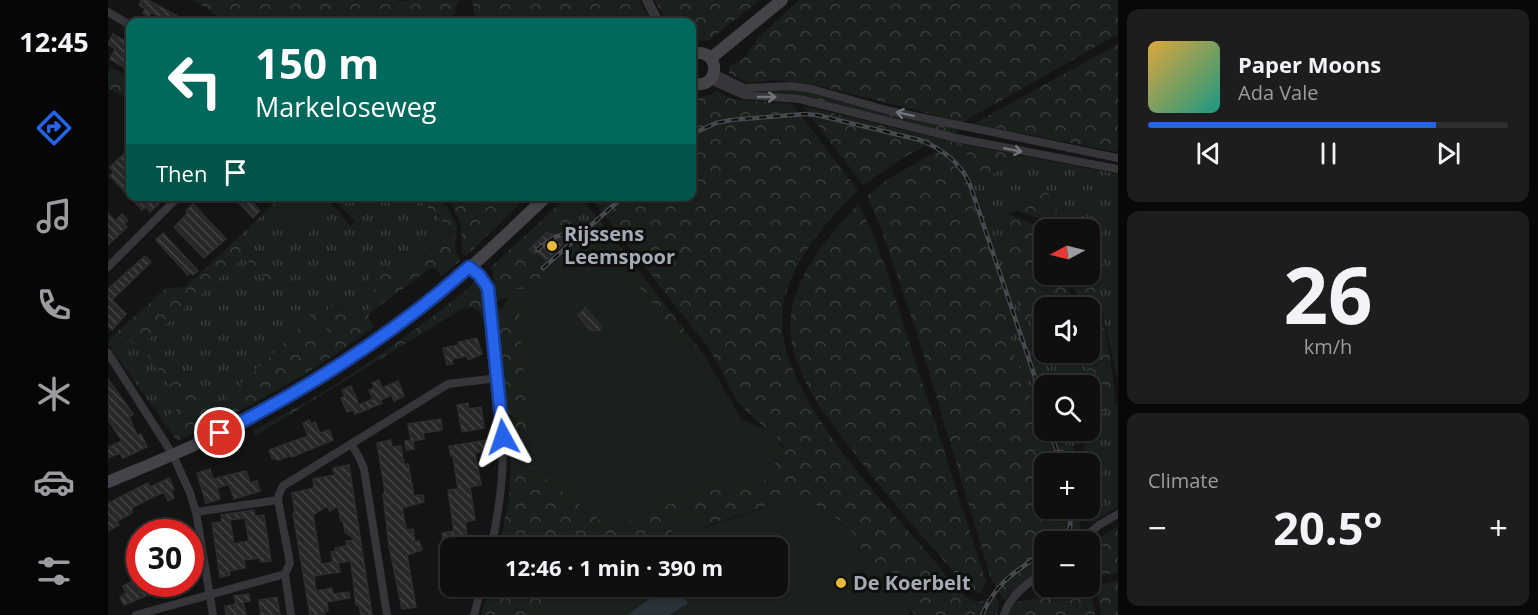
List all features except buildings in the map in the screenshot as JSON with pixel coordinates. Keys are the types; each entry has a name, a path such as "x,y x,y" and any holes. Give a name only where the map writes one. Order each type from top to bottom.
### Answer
{"main road":[{"path":"711,58 782,0"},
{"path":"696,54 704,53 711,58 713,63 712,76 699,85 696,84"},
{"path":"108,482 230,428 287,397 403,322 469,267 542,201"}],"street":[{"path":"647,0 656,18"},
{"path":"108,12 126,23"},
{"path":"712,76 744,88 790,86 812,89 890,111 1118,158"},
{"path":"712,76 744,95 799,99 956,138 1118,169"},
{"path":"108,267 174,201"},
{"path":"469,267 479,275 488,288 498,378 503,437 497,519 493,537"},
{"path":"109,357 173,455 190,493 196,513 213,615"},
{"path":"291,615 285,574 290,563 278,500 283,486 448,384 498,378"},
{"path":"351,444 360,457 364,469 387,615"},
{"path":"196,513 278,500"},
{"path":"1092,531 1118,514"},
{"path":"136,615 285,574"},
{"path":"1004,615 1013,598 1034,580"},
{"path":"474,615 479,597"}],"green space":[{"path":"193,0 399,0 397,2 458,0 453,18 221,18"},
{"path":"472,0 639,0 650,18 475,18"},
{"path":"654,0 760,0 708,41 696,40 696,18 666,18"},
{"path":"799,0 1118,0 1118,34 963,122 812,84 777,80 748,83 729,73 729,66 743,59 758,38"},
{"path":"1118,44 1118,152 973,124"},
{"path":"111,68 126,75 126,98 108,88 108,73"},
{"path":"777,88 811,92 959,129 953,135 809,98 752,91"},
{"path":"717,91 732,99 792,104 858,190 808,247 790,281 784,299 782,317 785,346 796,377 813,410 859,473 963,593 974,601 996,596 999,605 997,615 915,615 877,578 852,532 836,518 800,495 672,537 501,537 509,500 511,460 497,309 517,304 557,323 705,475 764,480 784,446 738,403 710,350 593,201 696,201 697,99"},
{"path":"803,106 954,142 998,265 1014,355 1034,405 1034,441 1054,441 1056,445 1073,446 1074,453 1034,453 1034,519 1080,519 1079,530 1034,531 1034,574 1004,600 990,576 918,336 882,231 867,196 888,179 937,151 931,143 903,158 863,185"},
{"path":"954,142 963,144 977,183 1024,156 1118,174 1118,380 1100,306 1100,297 1097,297 1093,285 1100,285 1100,219 1062,219 1041,181 1018,211 1008,214 1009,246 1023,319 1034,321 1034,363 1085,363 1088,368 1088,375 1034,375 1034,405 1014,355 998,265"},
{"path":"963,144 1024,156 977,183"},
{"path":"1041,181 1062,219 1039,219 1018,211"},
{"path":"276,201 328,201 334,207 334,211 306,234 274,203"},
{"path":"336,201 420,201 451,231 401,276 381,268 371,287 379,300 358,318 351,319 339,305 326,341 318,341 320,305 310,310 311,318 216,408 152,345 144,351 184,404 162,420 114,353 130,341 139,347 244,257 273,287 281,278 241,235 274,203 306,234 334,211 334,207 351,226 355,221"},
{"path":"420,201 440,201 447,206 457,226 455,248 460,261 441,276 437,270 431,268 371,312 368,317 374,327 303,375 254,403 177,441 162,420 184,404 144,351 152,345 216,408 310,318 310,310 304,303 311,296 320,304 318,340 326,341 328,308 335,303 351,318 358,318 378,300 369,279 376,269 381,268 401,276 451,232"},
{"path":"452,201 523,201 466,256 462,254 461,224"},
{"path":"563,201 572,201 569,204 579,218 581,234 572,238 560,232 535,254 546,267 546,277 532,288 496,301 492,266"},
{"path":"572,201 583,201 601,222 596,227 592,238 546,277 546,267 535,254 560,231 572,238 579,236 573,207 569,204"},
{"path":"858,204 872,231 885,266 986,582 981,593 977,593 964,583 871,474 811,392 795,355 791,336 791,316 800,284 825,242"},
{"path":"1008,214 1034,224 1034,285 1067,285 1071,297 1034,297 1034,322 1023,320 1002,254 1009,246"},
{"path":"601,222 704,355 725,391 592,238"},
{"path":"595,233 729,397 741,419 776,434 783,451 759,488 723,481 611,529 530,466 519,306 504,307 510,290 530,288"},
{"path":"241,235 281,278 273,287 244,257 139,347 130,341 114,353 108,340 166,288 185,287"},
{"path":"474,281 482,289 486,327 480,313 473,307 462,309 255,436 253,430 310,400 365,365 469,288"},
{"path":"1073,285 1094,285 1096,297 1078,297"},
{"path":"1100,311 1111,362 1115,408 1100,413 1100,375 1087,375 1087,364 1100,363"},
{"path":"1118,403 1118,507 1100,518 1100,453 1084,453 1084,443 1073,446 1056,445 1054,441 1100,441 1100,409 1115,408"},
{"name":"De Koerbelt","path":"800,495 836,518 852,532 867,559 905,579 910,615 537,615 553,597 788,597 788,537 669,537 677,516 701,513 704,528"},
{"path":"1118,526 1118,573 1100,576 1100,538"},
{"path":"1118,581 1118,615 1101,615 1098,597 1100,597 1100,584"},
{"path":"486,597 560,597 542,615 481,615"},
{"path":"1041,597 1092,597 1095,615 1008,615 1014,603"}],"shaded area":[{"path":"653,597 684,597 688,603 670,615 627,615"}],"railway":[{"path":"696,132 716,123 731,120 817,115 920,140 949,156 969,182 1034,375"},
{"path":"543,268 618,201"},
{"path":"537,250 559,236 584,233"},
{"path":"1054,441 1057,453"},
{"path":"1067,531 1070,519"},
{"path":"982,615 1001,585 1034,559"}],"place":[{"name":"Rijssens Leemspoor","path":"552,246"},
{"name":"De Koerbelt","path":"841,583"}],"route":[{"path":"220,433 287,397 403,322 469,267 479,275 488,288 503,437"}]}
